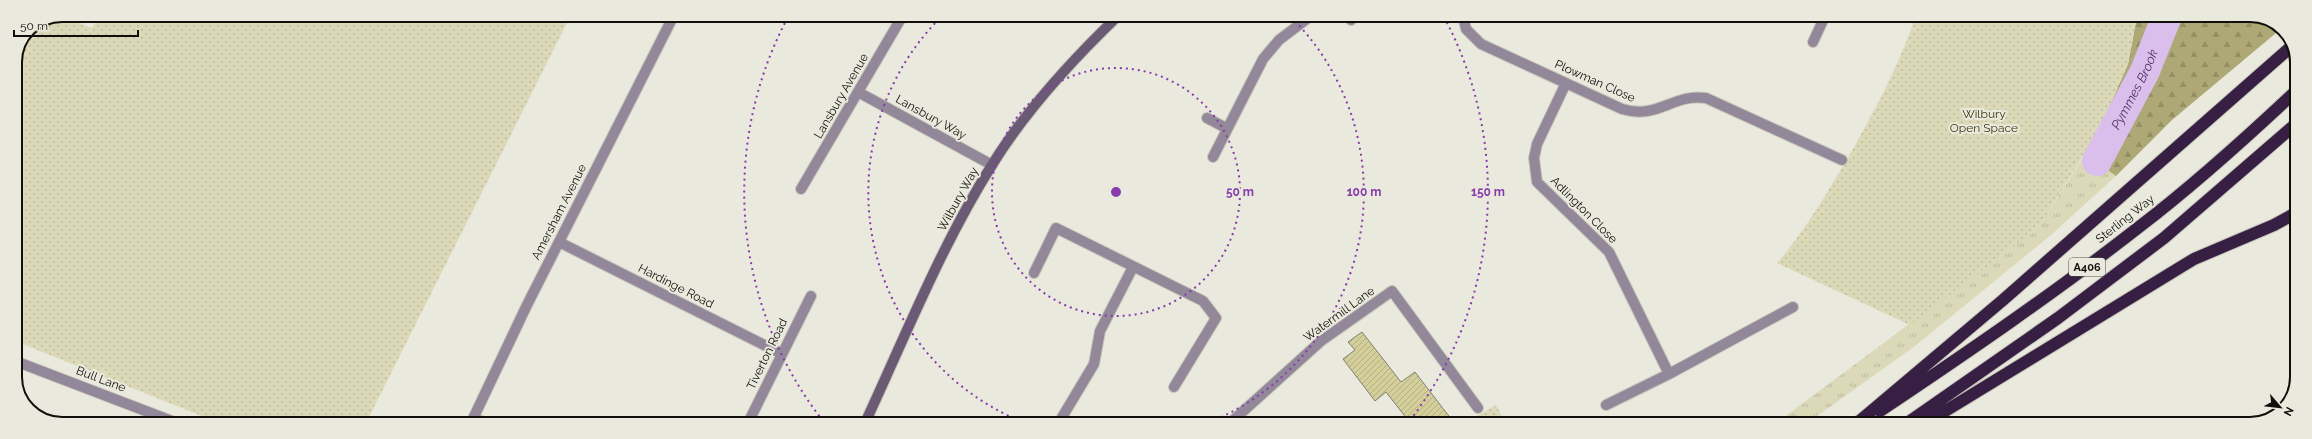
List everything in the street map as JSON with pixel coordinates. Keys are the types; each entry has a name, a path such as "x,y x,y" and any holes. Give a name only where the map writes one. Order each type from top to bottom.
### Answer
{"highway":[{"path":"1864,417 2003,300 2288,49"},
{"name":"Sterling Way","path":"1871,417 1989,337 2141,226 2213,166 2290,96"},
{"name":"A406","path":"1916,417 2058,318 2164,238 2290,128"},
{"path":"1935,417 2194,259 2274,225 2290,216"}],"street":[{"name":"Amersham Avenue","path":"475,417 526,307 670,22"},
{"name":"Lansbury Avenue","path":"801,189 899,22"},
{"name":"Wilbury Way","path":"867,417 958,224 992,165 1019,125 1096,37 1112,22"},
{"path":"1213,157 1226,128 1263,59 1279,40 1304,22"},
{"name":"Plowman Close","path":"1464,22 1466,29 1481,44 1634,113 1658,109 1693,96 1706,98 1842,160"},
{"path":"1813,42 1822,22"},
{"name":"Adlington Close","path":"1566,83 1537,144 1534,158 1537,182 1609,252 1669,374"},
{"name":"Lansbury Way","path":"858,92 992,165"},
{"path":"1207,118 1226,128"},
{"path":"1034,273 1056,228 1203,301 1216,318 1174,387"},
{"name":"Hardinge Road","path":"560,242 782,354"},
{"path":"1062,417 1094,364 1100,331 1134,267"},
{"name":"Watermill Lane","path":"1237,417 1321,341 1392,291 1478,408"},
{"name":"Tiverton Road","path":"751,417 811,296"},
{"path":"1606,405 1669,374 1793,308"},
{"name":"Bull Lane","path":"22,364 161,417"}],"green space":[{"path":"62,22 78,22 92,28 96,22 567,22 369,417 204,417 22,344 22,62 25,46 34,34 46,25"},
{"name":"Wilbury Open Space","path":"1914,22 2136,22 2128,64 2100,128 2039,227 1910,325 1777,263 1813,214 1855,145 1875,110"},
{"path":"2136,22 2256,22 2268,26 2276,33 2172,120 2116,176 2085,154 2100,128 2128,64"},
{"path":"2085,154 2116,176 2051,235 1915,346 1816,417 1784,417 2039,227"},
{"path":"1496,405 1502,417 1475,417"}],"building":[{"path":"1362,332 1401,382 1415,372 1450,417 1406,417 1386,392 1375,401 1343,359 1355,350 1348,342"}],"waterway":[{"name":"Pymmes Brook","path":"2097,161 2145,71 2165,22"}]}
